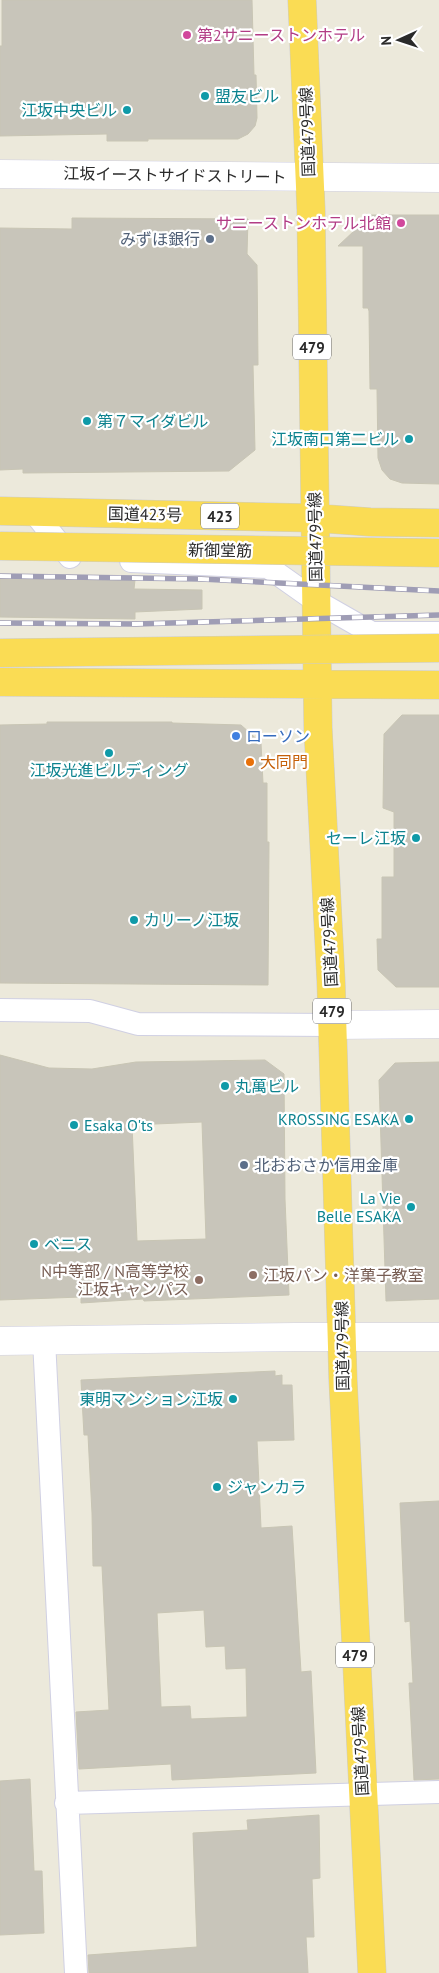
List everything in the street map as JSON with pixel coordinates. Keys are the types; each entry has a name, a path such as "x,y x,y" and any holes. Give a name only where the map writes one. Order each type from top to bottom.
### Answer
{"highway":[{"name":"国道479号線","path":"302,0 311,210 317,685 332,1025 341,1337 372,1973"},
{"name":"国道423号","path":"0,511 314,518 370,522 439,523"},
{"name":"新御堂筋","path":"0,546 439,553"},
{"path":"0,653 439,648"},
{"path":"0,682 439,685"}],"street":[{"name":"江坂イーストサイドストリート","path":"0,174 439,178"},
{"path":"33,512 71,558 268,567 316,601 372,633 439,632"},
{"path":"0,1010 90,1011 138,1024 439,1024"},
{"path":"0,1341 439,1337"},
{"path":"44,1340 76,1973"},
{"path":"66,1804 439,1792"}],"building":[{"path":"2,0 252,0 254,75 256,75 257,118 255,126 248,134 238,139 107,141 107,134 0,136"},
{"path":"371,215 439,215 439,484 402,483 390,479 382,470 378,458 377,389 370,389 369,311 368,308 363,308 363,246 338,246"},
{"path":"72,218 248,219 247,254 257,265 258,365 253,365 255,450 229,471 23,473 23,469 0,470 0,228 72,229"},
{"path":"0,578 135,580 134,589 202,590 202,609 135,612 135,619 0,617"},
{"path":"402,715 439,715 439,987 396,987 378,970 377,939 382,939 382,877 394,877 394,812 383,808 384,734"},
{"path":"47,722 172,722 241,725 261,743 263,783 267,783 267,842 269,842 268,985 0,983 0,725 47,724"},
{"path":"0,1055 49,1068 92,1069 136,1062 265,1060 284,1074 285,1199 289,1295 144,1301 143,1299 81,1303 81,1297 0,1300","holes":["202,1122 206,1239 137,1241 132,1125"]},
{"path":"439,1062 439,1299 386,1301 379,1080 395,1063"},
{"path":"275,1371 275,1376 282,1375 282,1385 292,1385 294,1440 257,1441 261,1528 292,1526 301,1672 311,1671 316,1773 172,1780 171,1764 79,1769 76,1712 109,1710 102,1566 93,1566 88,1435 84,1435 81,1380","holes":["204,1610 206,1647 225,1646 226,1669 246,1668 247,1717 191,1719 190,1706 161,1707 157,1613"]},
{"path":"439,1501 439,1779 414,1780 409,1683 413,1683 410,1621 405,1622 400,1503"},
{"path":"30,1779 34,1871 42,1871 44,1933 0,1935 0,1781"},
{"path":"319,1815 320,1878 312,1879 314,1937 306,1937 308,1973 89,1973 88,1955 197,1947 193,1833 248,1830 247,1820"}],"railway":[{"path":"0,576 201,579 439,591"},
{"path":"0,623 136,624 439,615"}],"place":[{"name":"第2サニーストンホテル","path":"187,35"},
{"name":"盟友ビル","path":"205,96"},
{"name":"江坂中央ビル","path":"127,110"},
{"name":"サニーストンホテル北館","path":"401,223"},
{"name":"みずほ銀行","path":"210,239"},
{"name":"第７マイダビル","path":"87,421"},
{"name":"江坂南口第二ビル","path":"409,439"},
{"name":"ローソン","path":"236,736"},
{"name":"江坂光進ビルディング","path":"109,753"},
{"name":"大同門","path":"250,762"},
{"name":"セーレ江坂","path":"416,838"},
{"name":"カリーノ江坂","path":"134,920"},
{"name":"丸萬ビル","path":"225,1086"},
{"name":"KROSSING ESAKA","path":"409,1119"},
{"name":"Esaka O'ts","path":"74,1125"},
{"name":"北おおさか信用金庫","path":"244,1165"},
{"name":"La Vie Belle ESAKA","path":"411,1207"},
{"name":"ベニス","path":"34,1244"},
{"name":"江坂パン・洋菓子教室","path":"253,1275"},
{"name":"N中等部 / N高等学校 江坂キャンパス","path":"199,1280"},
{"name":"東明マンション江坂","path":"233,1399"},
{"name":"ジャンカラ","path":"217,1487"}]}
